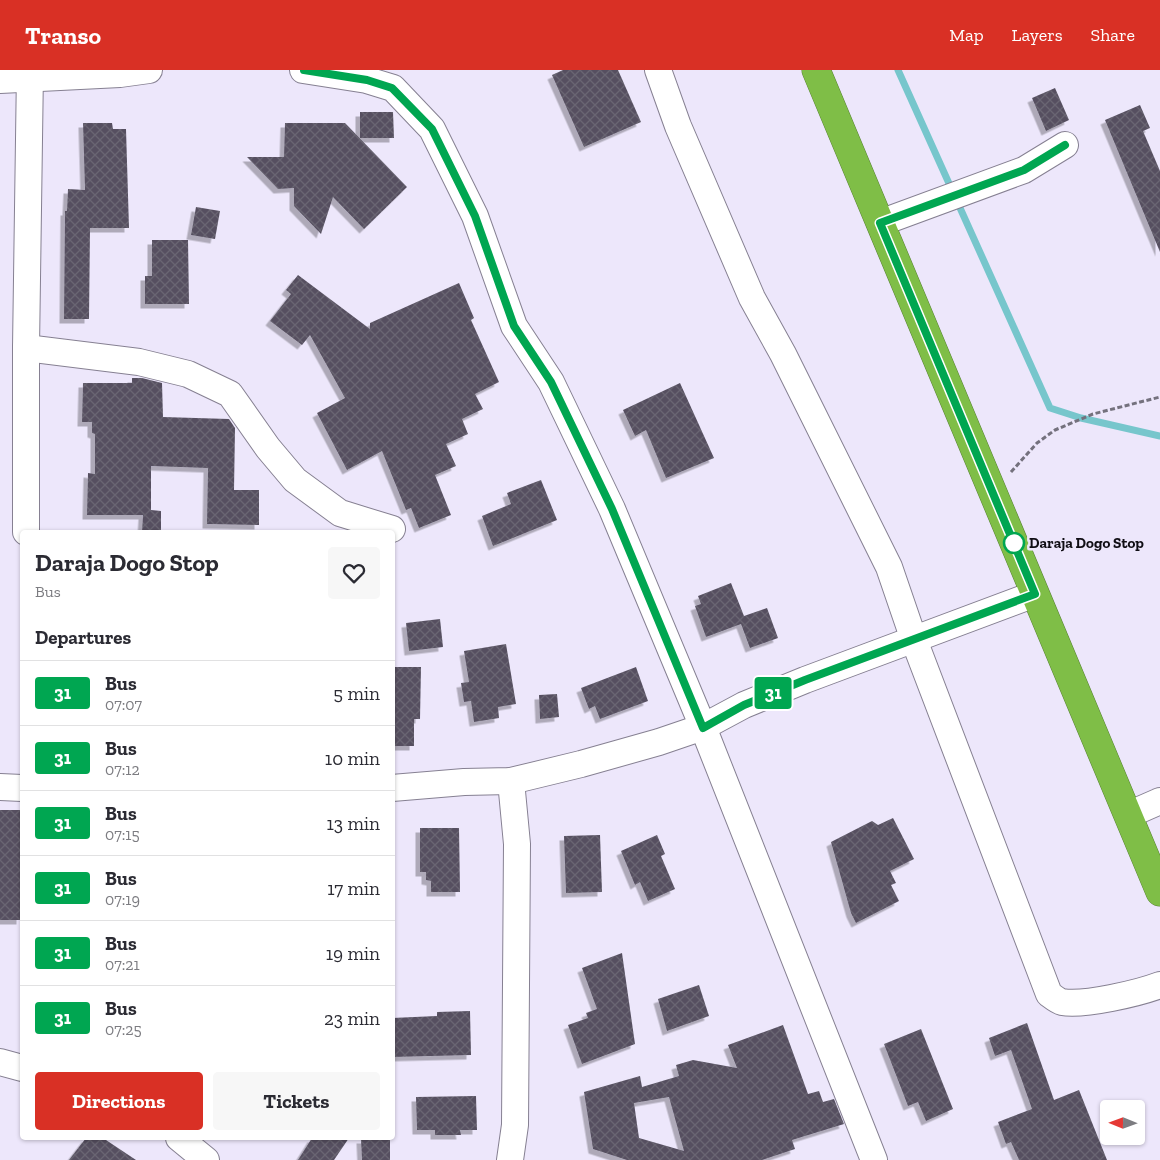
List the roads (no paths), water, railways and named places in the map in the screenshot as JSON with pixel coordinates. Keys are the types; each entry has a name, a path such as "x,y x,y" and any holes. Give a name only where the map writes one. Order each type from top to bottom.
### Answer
{"highway":[{"path":"816,70 1160,892"}],"street":[{"path":"0,80 30,74 120,74 149,70"},
{"path":"304,70 367,80 392,88 432,129 475,216 514,326 551,382 612,509 703,728 874,1160"},
{"path":"658,70 678,126 752,298 783,354 889,567 914,640 1049,994 1061,1002 1078,1002 1139,993 1160,985"},
{"path":"26,530 26,348 30,74"},
{"path":"880,223 1024,170 1065,145"},
{"path":"26,348 147,364 188,374 230,394 268,448 295,480 340,513 392,529"},
{"path":"395,788 464,782 511,781 581,764 703,728 752,702 805,680 1035,594"},
{"path":"510,1160 515,1125 517,872 517,844 511,781"},
{"path":"0,788 20,788"},
{"path":"1128,815 1160,801"},
{"path":"0,1062 20,1067"},
{"path":"181,1140 206,1160"}],"waterway":[{"path":"898,70 1050,408 1081,418 1160,436"}],"place":[{"name":"Daraja Dogo Stop","path":"1014,543"}]}
